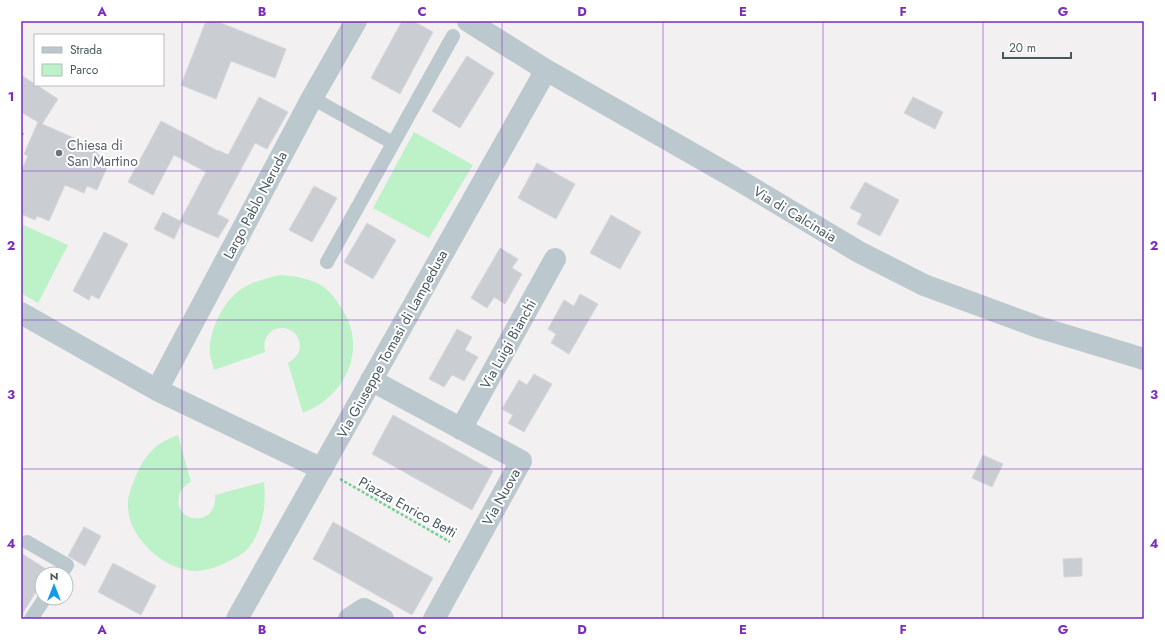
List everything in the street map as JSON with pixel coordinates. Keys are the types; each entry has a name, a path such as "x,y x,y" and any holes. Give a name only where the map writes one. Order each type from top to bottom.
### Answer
{"street":[{"name":"Largo Pablo Neruda","path":"157,390 312,98 356,21"},
{"name":"Via di Calcinaia","path":"468,21 546,70 742,182 859,252 924,285 1038,327 1144,359"},
{"name":"Via Giuseppe Tomasi di Lampedusa","path":"237,619 329,473 372,380 546,70"},
{"name":"Via Luigi Bianchi","path":"461,429 556,259"},
{"path":"21,313 157,390 329,473"},
{"name":"Via Nuova","path":"372,380 520,461 434,619"},
{"path":"349,619 364,609 383,619"}],"lane":[{"path":"327,262 453,36"},
{"path":"312,98 393,143"},
{"path":"27,542 67,565 66,566"},
{"path":"31,619 40,606"}],"path":[{"name":"Piazza Enrico Betti","path":"329,473 471,553"}],"green space":[{"path":"414,132 473,165 429,238 373,208"},
{"path":"21,224 68,245 38,303 21,293"},
{"path":"281,275 305,279 325,288 334,297 349,321 353,337 353,353 349,368 342,382 331,395 318,405 303,413 288,363 296,356 300,349 298,338 293,332 280,328 273,330 268,335 265,342 265,352 214,370 210,355 210,346 214,327 223,308 229,300 236,293 252,283"},
{"path":"178,435 191,482 180,492 179,505 183,512 189,517 203,517 210,513 214,506 215,495 264,482 265,497 262,518 258,531 251,544 245,551 235,558 218,566 203,570 185,570 173,566 162,559 142,542 130,520 128,508 129,497 138,470 151,451 163,442"}],"building":[{"path":"206,21 216,21 286,49 275,78 231,61 216,99 181,85"},
{"path":"402,21 413,21 433,32 400,94 371,78"},
{"path":"467,56 494,73 460,128 432,111"},
{"path":"21,75 34,83 34,86 38,86 58,99 42,124 90,145 108,165 97,190 87,186 84,193 65,185 49,221 37,216 35,220 21,214 21,171 28,156 24,154 38,122 21,112"},
{"path":"259,97 288,112 267,149 255,143 217,214 229,220 218,238 182,222 174,239 154,229 163,212 180,221 206,172 174,155 153,195 128,182 161,121 228,155"},
{"path":"913,97 943,112 935,129 904,113"},
{"path":"537,163 575,184 556,219 518,198"},
{"path":"865,182 899,200 880,236 857,224 862,214 850,208"},
{"path":"314,186 337,198 312,242 289,230"},
{"path":"611,215 641,232 620,269 590,253"},
{"path":"367,223 396,240 373,279 344,262"},
{"path":"104,232 128,244 99,299 91,295 89,300 73,291"},
{"path":"500,248 518,259 512,268 522,274 505,304 494,297 487,308 471,298"},
{"path":"580,294 598,304 569,354 551,343 556,334 548,329 564,300 574,306"},
{"path":"457,329 472,337 465,350 478,357 464,381 452,375 444,387 429,379"},
{"path":"534,374 552,384 524,432 508,423 513,415 502,409 519,380 527,385"},
{"path":"393,415 493,471 472,510 372,454"},
{"path":"983,455 1003,464 992,487 972,478"},
{"path":"333,522 433,578 412,615 313,559"},
{"path":"84,527 101,536 85,566 68,556"},
{"path":"21,553 41,566 34,566 34,595 21,616"},
{"path":"1082,558 1082,576 1064,577 1063,559"},
{"path":"113,563 156,586 141,615 98,592"}],"place":[{"name":"Chiesa di San Martino","path":"59,153"}]}
